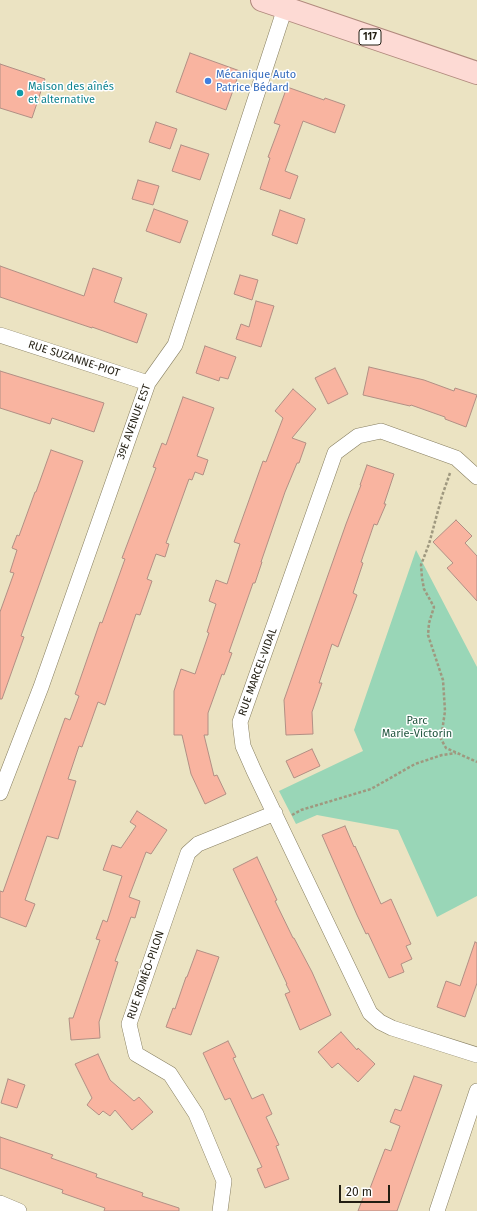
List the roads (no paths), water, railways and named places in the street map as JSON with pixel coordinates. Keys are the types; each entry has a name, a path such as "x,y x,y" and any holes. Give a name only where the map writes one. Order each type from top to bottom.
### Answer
{"main road":[{"name":"117","path":"262,0 477,73"}],"street":[{"name":"39E AVENUE EST","path":"0,793 41,687 148,383 175,345 285,8"},
{"name":"RUE SUZANNE-PIOT","path":"0,335 148,383"},
{"name":"RUE MARCEL-VIDAL","path":"477,477 456,458 381,431 358,436 335,453 240,722 244,746 254,771 370,1013 380,1022 392,1028 477,1054"},
{"name":"RUE ROMÉO-PILON","path":"220,1211 224,1181 196,1114 170,1074 136,1054 129,1024 188,853 198,844 277,817"},
{"path":"437,1211 477,1091"},
{"path":"0,1203 19,1211"}],"place":[{"name":"Mécanique Auto Patrice Bédard","path":"208,81"},
{"name":"Maison des aînés et alternative","path":"20,93"}],"park label":[{"name":"Parc Marie-Victorin","path":"417,727"}]}
